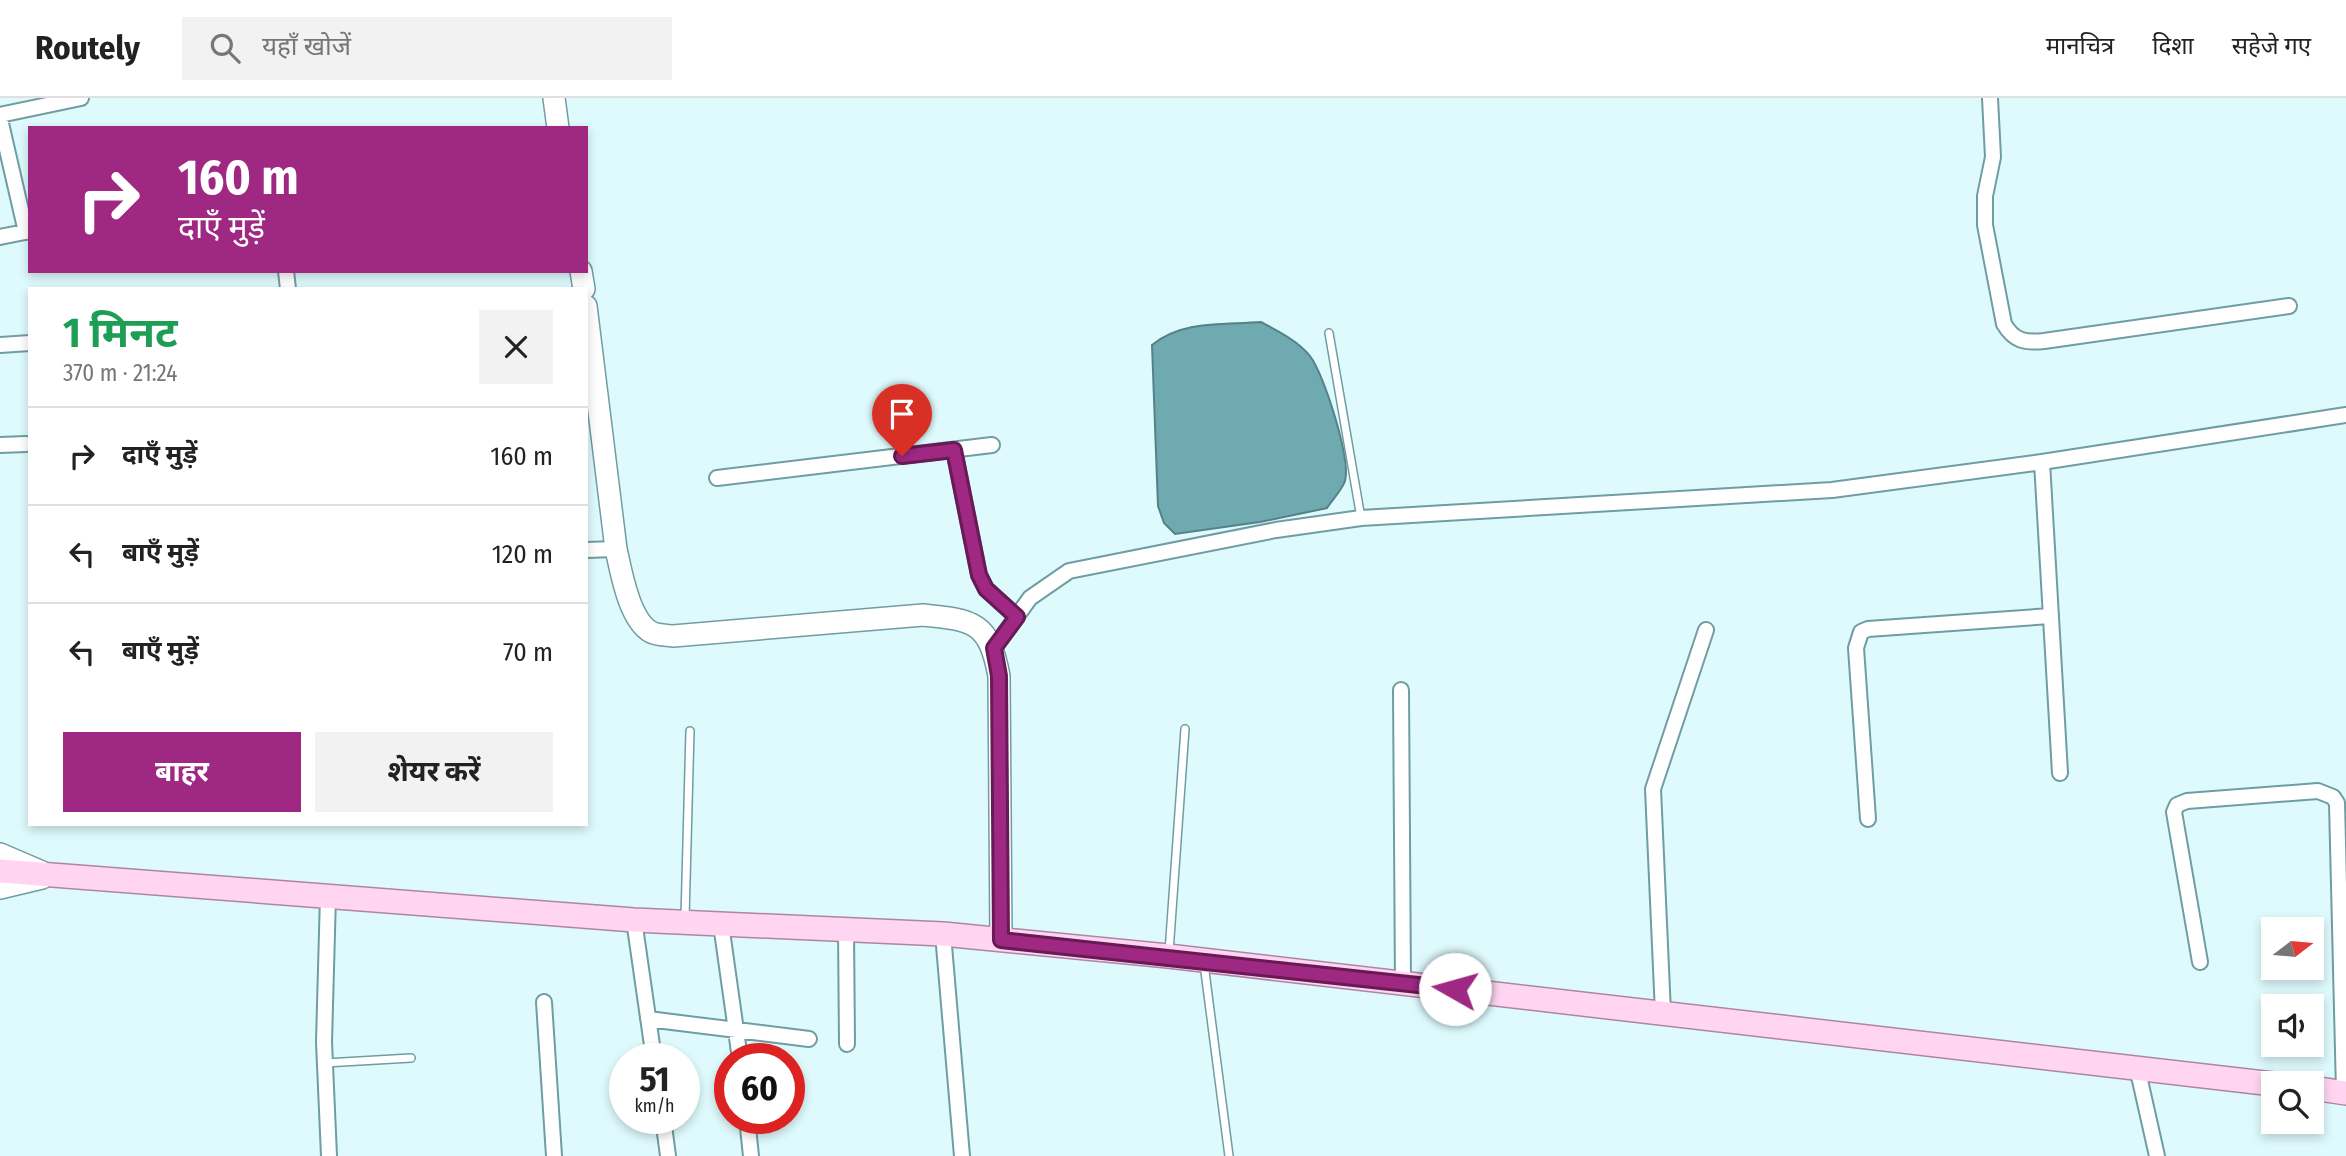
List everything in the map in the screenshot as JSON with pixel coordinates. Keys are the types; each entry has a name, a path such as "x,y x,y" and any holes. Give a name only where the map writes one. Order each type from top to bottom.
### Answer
{"main road":[{"path":"554,98 558,126"},
{"path":"588,339 592,401 616,549 624,585 639,623 652,633 673,636 923,615 958,618 980,627 994,648 999,676 1001,940"},
{"path":"0,854 51,876"},
{"path":"0,871 634,920 943,934 1168,956 2261,1082"},
{"path":"0,888 51,876"},
{"path":"2324,1090 2345,1093"}],"street":[{"path":"0,236 28,231 0,117 81,98"},
{"path":"1990,98 1993,157 1985,196 1984,225 2004,324 2011,336 2029,342 2289,306"},
{"path":"0,345 28,343"},
{"path":"994,648 1030,598 1049,582 1069,571 1276,530 1361,518 1832,490 2042,462 2346,415"},
{"path":"0,445 26,444"},
{"path":"717,478 992,445"},
{"path":"954,450 979,575 986,589 1017,617"},
{"path":"2042,462 2060,773"},
{"path":"588,550 616,549"},
{"path":"1868,820 1856,648 1861,632 1868,629 2051,617"},
{"path":"1663,1013 1653,789 1706,630"},
{"path":"1401,690 1403,983"},
{"path":"2200,962 2174,812 2177,805 2187,801 2318,792 2333,797 2337,803 2345,1093"},
{"path":"328,897 325,1063 329,1156"},
{"path":"634,920 652,1043"},
{"path":"721,924 738,1043"},
{"path":"846,930 848,1044"},
{"path":"943,934 962,1156"},
{"path":"544,1002 554,1156"},
{"path":"648,1018 809,1039"},
{"path":"2137,1067 2157,1156"},
{"path":"665,1134 668,1156"},
{"path":"749,1134 751,1156"}],"lane":[{"path":"1329,333 1361,518"},
{"path":"1168,956 1185,729"},
{"path":"685,922 690,731"},
{"path":"1203,960 1229,1156"},
{"path":"325,1063 411,1058"}],"water":[{"path":"1261,322 1300,346 1316,366 1340,437 1346,470 1345,481 1327,508 1260,522 1175,534 1164,523 1158,506 1152,345 1177,331 1204,325"}],"route":[{"path":"902,456 954,450 979,575 986,589 1017,617 994,648 999,676 1001,940 1455,989"}]}
